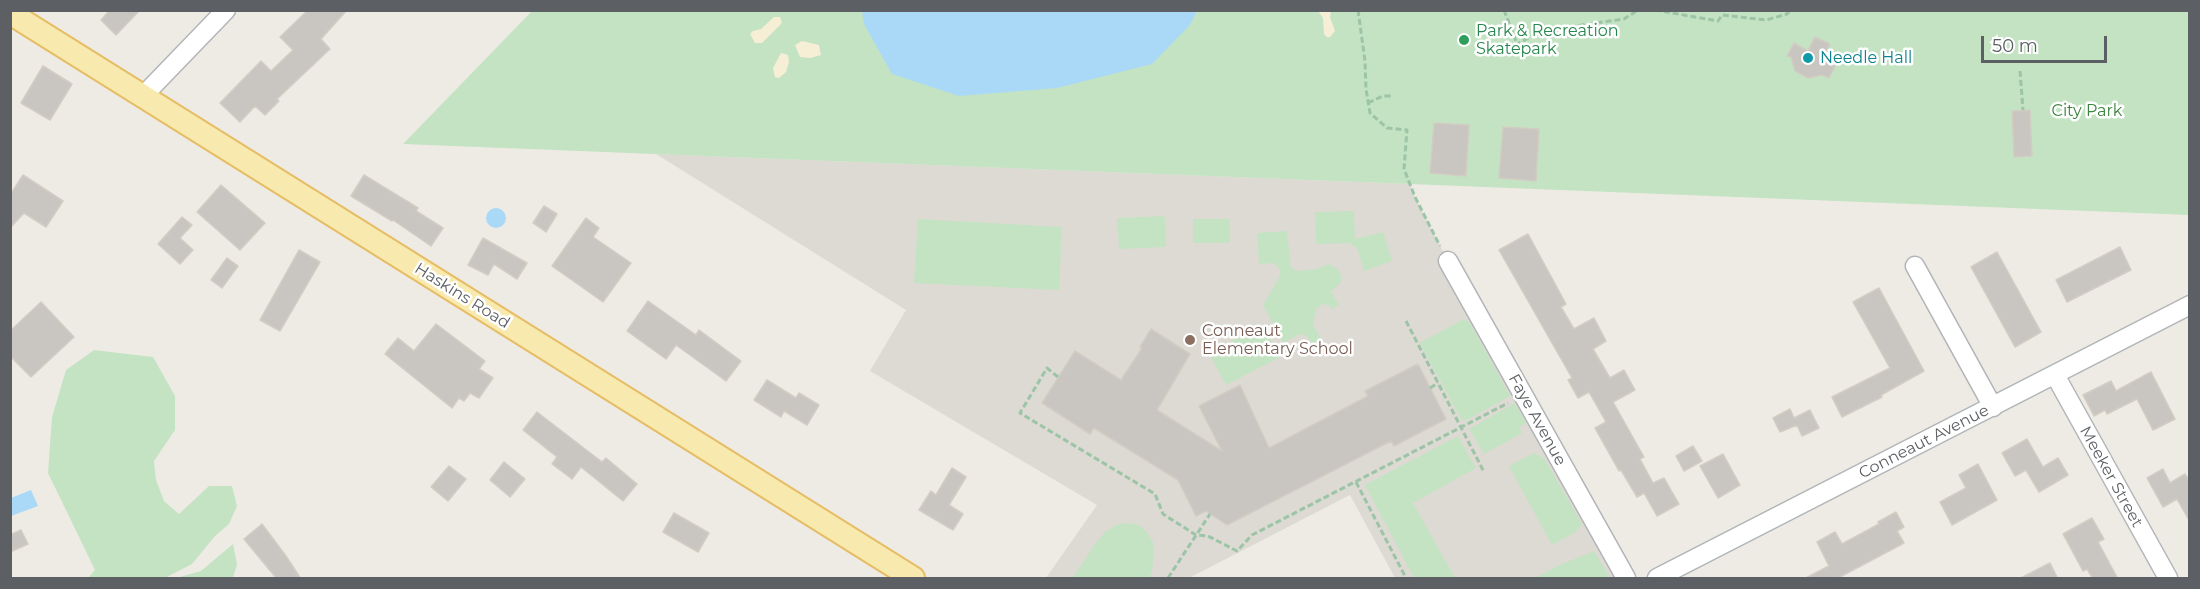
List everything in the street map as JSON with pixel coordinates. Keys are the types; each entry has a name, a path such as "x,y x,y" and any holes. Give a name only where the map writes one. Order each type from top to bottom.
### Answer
{"main road":[{"name":"Haskins Road","path":"10,13 913,579"}],"street":[{"path":"143,96 226,10"},
{"name":"Faye Avenue","path":"1448,261 1626,579"},
{"path":"1915,266 1993,407"},
{"name":"Conneaut Avenue","path":"1657,579 2190,305"},
{"name":"Meeker Street","path":"2055,375 2168,579"}],"path":[{"path":"1358,10 1370,113 1387,128 1407,130 1404,168 1415,197 1448,261"},
{"path":"1504,10 1517,45"},
{"path":"1561,28 1624,19 1638,10"},
{"path":"1655,10 1718,21 1722,15 1766,20 1787,14 1790,10"},
{"path":"1501,54 1514,50 1517,45 1532,36"},
{"path":"2020,71 2023,110"},
{"path":"1368,103 1383,96 1391,96"},
{"path":"1406,321 1484,472"},
{"path":"1058,377 1047,368 1020,412 1155,494 1163,514 1196,535 1208,536 1237,551 1252,535 1523,396"},
{"path":"1430,388 1438,383"},
{"path":"1356,482 1406,579"},
{"path":"1168,579 1210,514"}],"shaded area":[{"name":"Conneaut Elementary School","path":"656,154 1410,184 1448,261 1626,578 1395,578 1350,495 1189,578 1046,578 1097,505 870,371 906,310"}],"green space":[{"name":"City Park","path":"532,11 2189,11 2189,215 403,144"},
{"path":"1354,211 1355,239 1383,232 1392,261 1364,271 1357,248 1349,243 1316,244 1315,212"},
{"path":"1165,216 1166,247 1119,249 1117,218"},
{"path":"918,219 1062,227 1059,290 914,283"},
{"path":"1193,219 1230,219 1230,243 1193,243"},
{"path":"1287,231 1291,267 1296,271 1317,269 1329,264 1341,274 1341,282 1331,292 1339,305 1331,309 1329,305 1322,304 1316,309 1313,325 1321,339 1312,344 1306,335 1300,334 1283,343 1263,305 1280,276 1280,270 1274,263 1259,264 1257,233"},
{"path":"1464,319 1470,323 1510,396 1465,421 1461,419 1420,343"},
{"path":"1262,325 1280,357 1226,385 1209,353"},
{"path":"94,350 153,357 175,396 175,430 154,461 156,480 164,501 179,514 209,486 232,486 237,506 229,524 215,536 192,564 165,578 88,578 95,570 48,473 52,417 66,370"},
{"path":"1515,403 1526,423 1519,427 1522,433 1484,454 1469,429"},
{"path":"1458,436 1476,468 1413,503 1455,578 1414,578 1365,485"},
{"path":"1534,453 1544,458 1582,524 1574,533 1552,545 1509,466"},
{"path":"1137,524 1147,532 1153,542 1152,573 1148,578 1073,578 1105,532 1116,525"},
{"path":"233,544 237,564 233,578 176,578 201,571"},
{"path":"1594,551 1609,576 1605,578 1535,578 1562,564"}],"sand":[{"path":"1318,11 1331,11 1330,17 1335,31 1330,37 1324,34 1323,18"},
{"path":"774,17 780,17 782,23 762,43 755,43 750,34 761,29"},
{"path":"802,41 819,45 821,55 810,58 800,57 795,45"},
{"path":"781,53 788,55 789,62 786,72 779,78 775,77 773,68"}],"water":[{"path":"862,10 1197,11 1190,25 1152,64 1057,88 959,96 892,74 864,24"},
{"path":"496,208 503,211 506,218 503,225 496,228 489,225 486,218 489,211"},
{"path":"31,490 38,506 11,516 11,498"}],"building":[{"path":"110,10 140,10 116,35 101,20"},
{"path":"308,10 347,10 321,39 330,49 277,99 279,101 265,115 255,106 240,122 220,103 261,61 271,71 293,50 280,37"},
{"name":"Needle Hall","path":"1815,37 1830,44 1822,60 1835,66 1829,78 1822,75 1808,78 1795,71 1791,57 1787,56 1794,43 1808,51"},
{"path":"43,66 72,84 50,120 21,103"},
{"path":"2030,110 2032,156 2014,157 2012,111"},
{"path":"1434,123 1469,125 1466,176 1430,173"},
{"path":"1503,127 1539,129 1536,181 1499,178"},
{"path":"23,175 63,201 46,227 24,213 10,228 10,195"},
{"path":"364,175 418,208 416,211 443,228 431,246 393,220 351,196"},
{"path":"221,185 265,223 240,250 197,212"},
{"path":"544,206 557,214 546,232 533,223"},
{"path":"182,217 192,225 180,238 193,250 180,264 158,244"},
{"path":"586,218 599,228 593,237 631,263 603,302 552,266"},
{"path":"1528,234 1566,304 1561,307 1574,329 1594,318 1606,341 1593,349 1610,378 1624,370 1635,390 1613,402 1644,457 1640,459 1653,483 1664,478 1679,504 1657,516 1644,493 1637,497 1621,470 1619,471 1595,428 1606,422 1589,392 1578,398 1568,380 1572,378 1499,250"},
{"path":"483,238 527,263 517,279 494,264 488,275 468,265"},
{"path":"2120,247 2131,270 2067,302 2056,280"},
{"path":"299,250 320,262 280,331 260,320"},
{"path":"1997,252 2041,332 2015,347 1971,267"},
{"path":"227,258 238,266 222,288 211,280"},
{"path":"1879,288 1924,371 1881,395 1882,397 1842,417 1832,397 1890,368 1853,302"},
{"path":"648,301 696,335 699,330 741,361 726,381 676,345 666,359 627,331"},
{"path":"41,302 74,337 31,377 10,356 10,331"},
{"path":"436,324 485,361 479,369 493,378 479,398 470,393 464,401 459,398 452,408 385,354 398,338 414,351"},
{"path":"1151,329 1190,354 1157,410 1222,451 1199,406 1240,385 1269,448 1368,396 1365,391 1418,364 1446,419 1394,446 1391,441 1227,525 1206,511 1196,516 1178,480 1094,428 1090,434 1042,403 1075,351 1121,380 1142,348 1140,347"},
{"path":"2151,372 2175,419 2153,430 2137,399 2107,414 2105,410 2094,416 2083,395 2111,381 2116,391"},
{"path":"767,380 796,398 799,393 819,405 807,425 784,411 781,417 754,400"},
{"path":"1790,409 1794,418 1810,410 1819,428 1802,436 1797,425 1780,432 1773,418"},
{"path":"537,412 602,462 606,458 637,484 623,501 581,467 572,479 552,464 557,457 523,430"},
{"path":"2027,439 2043,467 2058,458 2068,475 2039,492 2026,470 2015,476 2002,453"},
{"path":"1693,446 1702,461 1684,471 1676,456"},
{"path":"1723,454 1740,485 1718,498 1700,466"},
{"path":"504,462 525,479 510,497 490,480"},
{"path":"1978,464 1997,500 1952,525 1940,502 1966,488 1959,475"},
{"path":"449,466 466,479 448,501 431,487"},
{"path":"952,468 966,477 949,505 963,514 953,530 919,510 931,491 936,495"},
{"path":"2163,469 2170,483 2185,474 2190,482 2190,522 2177,499 2163,507 2147,478"},
{"path":"1896,512 1904,527 1897,531 1904,543 1836,579 1804,579 1829,566 1817,542 1835,532 1842,544"},
{"path":"674,513 709,533 698,552 663,532"},
{"path":"2092,518 2104,539 2098,542 2118,579 2093,579 2087,569 2083,571 2063,534"},
{"path":"262,524 301,579 277,579 244,539"},
{"path":"21,530 28,544 10,552 10,535"},
{"path":"2050,563 2058,579 2019,579"}],"place":[{"name":"Park & Recreation Skatepark","path":"1464,40"},
{"name":"Needle Hall","path":"1808,58"},
{"name":"Conneaut Elementary School","path":"1190,340"}]}
